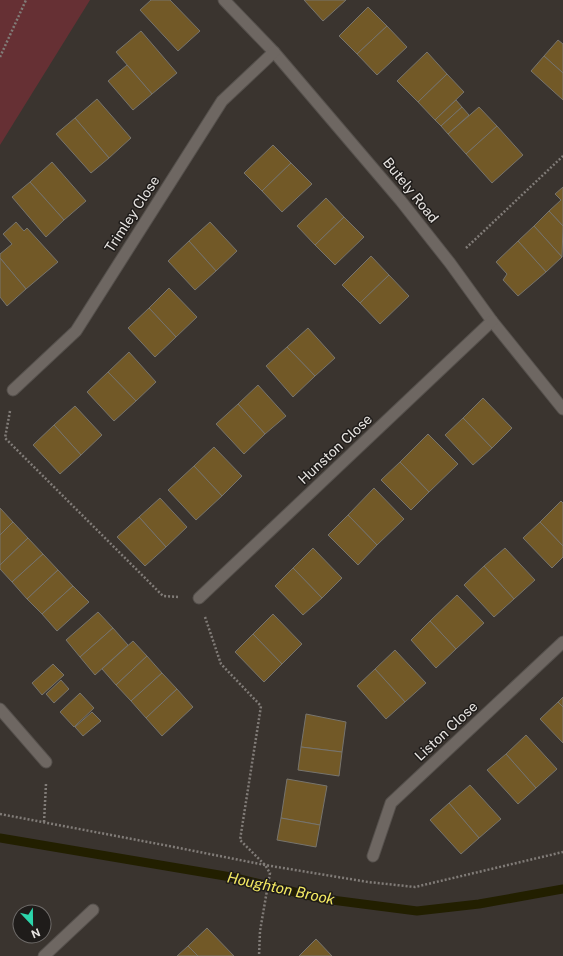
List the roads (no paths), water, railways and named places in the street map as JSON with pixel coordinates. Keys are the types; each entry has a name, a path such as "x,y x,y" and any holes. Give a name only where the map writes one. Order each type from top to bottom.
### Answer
{"street":[{"name":"Butely Road","path":"224,0 274,52 401,201 450,263 492,321 563,409"},
{"name":"Trimley Close","path":"13,390 76,331 222,101 274,52"},
{"name":"Hunston Close","path":"199,598 492,321"},
{"name":"Liston Close","path":"373,856 391,803 563,642"},
{"path":"0,709 46,762"},
{"path":"44,956 93,910"}],"waterway":[{"name":"Houghton Brook","path":"0,838 231,877 324,899 417,911 479,904 563,889"}]}
